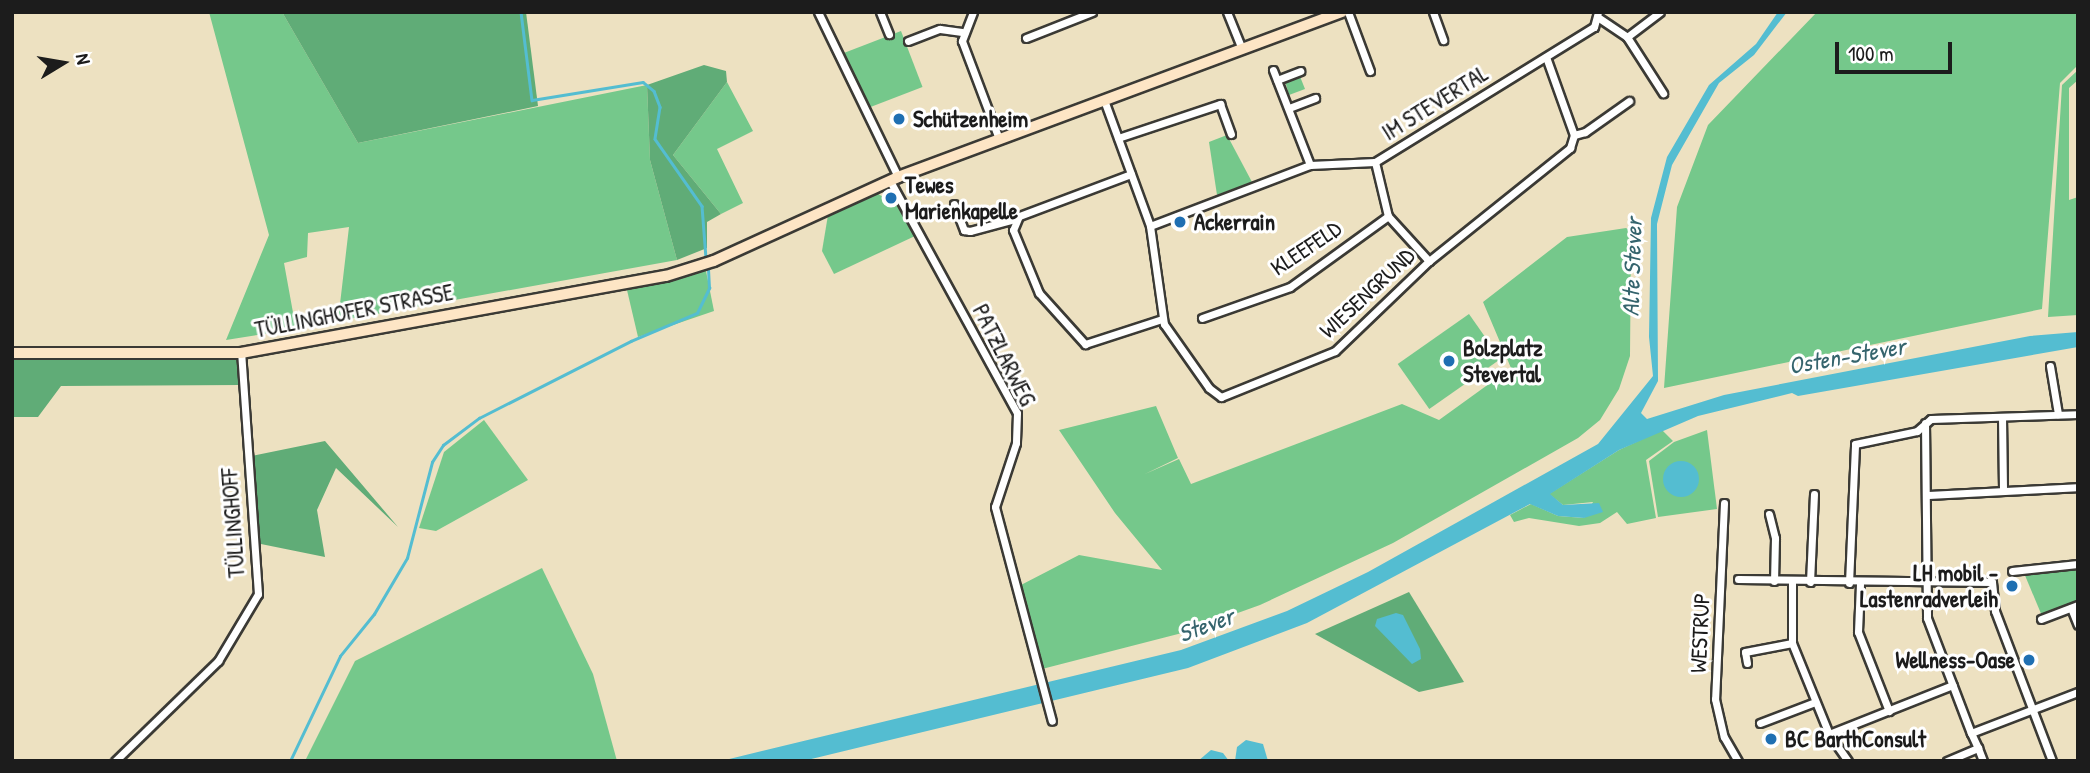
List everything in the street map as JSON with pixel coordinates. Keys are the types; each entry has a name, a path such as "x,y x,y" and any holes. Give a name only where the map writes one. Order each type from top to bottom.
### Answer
{"main road":[{"path":"894,179 1342,12"},
{"name":"TÜLLINGHOFER STRASSE","path":"12,354 241,353 699,266 894,179"}],"street":[{"path":"818,12 894,179"},
{"path":"880,12 889,34"},
{"path":"973,12 962,32 963,49 999,139"},
{"path":"1027,38 1092,12"},
{"path":"1227,12 1242,49"},
{"path":"1348,12 1370,71"},
{"path":"1433,12 1443,40"},
{"path":"1627,37 1660,12"},
{"path":"1599,15 1627,37 1663,93"},
{"name":"IM STEVERTAL","path":"1150,226 1310,165 1375,162 1594,27 1599,15"},
{"path":"908,41 940,29 962,32"},
{"path":"1546,57 1574,135 1629,101"},
{"path":"1273,70 1310,165"},
{"path":"1277,79 1300,71"},
{"path":"1289,108 1315,98"},
{"name":"WIESENGRUND","path":"1104,100 1150,226 1162,319 1209,388 1221,397 1335,351 1429,261 1570,148 1574,135"},
{"path":"1118,138 1220,104 1231,134"},
{"path":"1375,162 1388,216 1429,261"},
{"path":"954,204 964,230 970,231 1015,219 1131,174"},
{"name":"PATZLARWEG","path":"894,179 1017,413 1016,443 995,506 1051,718"},
{"name":"KLEEFELD","path":"1202,318 1290,287 1388,216"},
{"path":"1015,219 1013,230 1038,293 1085,344 1162,319"},
{"name":"TÜLLINGHOFF","path":"115,761 218,662 258,594 241,353"},
{"path":"2050,366 2058,414"},
{"path":"1849,583 1856,444 1917,431 1931,419 2078,414"},
{"path":"2002,417 2003,491"},
{"path":"1925,423 1927,618 1983,761"},
{"path":"1927,495 2078,487"},
{"path":"1810,582 1814,494"},
{"name":"WESTRUP","path":"1724,503 1715,699 1724,737 1738,761"},
{"path":"1769,514 1775,538 1774,580"},
{"path":"2012,571 2078,564"},
{"path":"1738,579 1927,585 1992,582 1995,611 2052,761"},
{"path":"1791,581 1792,643 1829,734 1848,761"},
{"path":"1860,584 1858,632 1889,711"},
{"path":"2041,619 2075,606 2078,625"},
{"path":"1746,663 1745,652 1792,643"},
{"path":"1829,734 1953,685"},
{"path":"1972,733 2078,692"},
{"path":"1760,723 1815,702"},
{"path":"1947,761 1978,748"}],"green space":[{"path":"209,12 282,12 358,143 647,85 650,160 677,260 338,321 349,227 308,233 307,257 284,263 296,329 226,340 269,235"},
{"path":"282,12 526,12 538,106 358,143"},
{"path":"1817,12 2078,12 2078,65 2060,83 2042,309 1664,388 1677,207 1708,125"},
{"path":"901,31 923,87 863,110 841,54"},
{"path":"704,65 726,71 727,82 673,155 721,214 707,222 707,248 677,260 650,160 647,85"},
{"path":"2078,70 2078,80 2069,88 2069,200 2078,197 2078,315 2048,317 2062,85"},
{"path":"1299,74 1305,89 1289,95 1285,81"},
{"path":"727,82 753,131 717,149 743,203 721,214 673,155"},
{"path":"1227,135 1252,182 1217,195 1209,142"},
{"path":"875,192 898,206 915,236 834,274 822,251 828,215"},
{"path":"1626,228 1631,231 1630,356 1619,389 1600,420 1578,438 1393,543 1260,605 1182,633 1042,669 1019,586 1079,555 1162,570 1115,513 1059,430 1156,406 1178,458 1145,474 1179,459 1191,484 1402,404 1439,420 1511,368 1483,302 1567,237"},
{"path":"706,271 714,311 638,337 627,290"},
{"name":"Bolzplatz Stevertal","path":"1469,314 1501,359 1429,409 1398,364"},
{"path":"12,355 239,356 241,385 61,386 38,417 12,417"},
{"path":"484,420 528,480 436,531 419,528 444,452"},
{"path":"1662,430 1673,441 1646,460 1656,518 1627,524 1617,512 1600,523 1579,526 1529,518 1514,522 1510,515 1531,504 1558,516 1584,518 1593,502 1563,505 1549,494 1619,450"},
{"path":"1707,430 1717,509 1658,517 1649,461 1674,442"},
{"path":"325,441 398,527 336,468 317,510 325,557 256,543 252,456"},
{"path":"542,568 593,674 617,761 305,761 355,661"},
{"path":"2078,568 2078,602 2042,616 2024,573"},
{"path":"1409,592 1464,682 1419,692 1315,634"}],"water":[{"path":"1778,12 1787,12 1754,55 1719,83 1672,165 1657,224 1658,381 1641,413 1647,419 1724,395 2030,336 2078,332 2078,347 1798,396 1792,393 1698,416 1619,450 1550,494 1563,505 1599,503 1603,512 1584,518 1558,516 1530,504 1307,623 1188,668 803,761 721,761 1181,650 1287,611 1368,572 1598,444 1653,376 1649,337 1651,218 1667,157 1709,85 1756,44"},
{"path":"1681,461 1693,467 1699,479 1693,491 1681,497 1669,491 1663,479 1669,467"},
{"path":"1396,613 1403,615 1420,649 1421,659 1412,664 1375,626 1377,619"},
{"path":"1246,740 1263,744 1268,761 1235,761 1237,747"},
{"path":"1211,750 1223,753 1229,761 1198,761"}],"waterway":[{"path":"521,12 532,100 643,82 654,91 660,107 655,139 702,206 706,258"},
{"path":"290,761 340,656 374,614 407,558 432,462 443,445 479,418 631,341 697,313 709,288 708,268"}],"place":[{"name":"Schützenheim","path":"899,119"},
{"name":"Tewes Marienkapelle","path":"891,198"},
{"name":"Ackerrain","path":"1180,222"},
{"name":"Bolzplatz Stevertal","path":"1449,361"},
{"name":"LH mobil - Lastenradverleih","path":"2012,586"},
{"name":"Wellness-Oase","path":"2029,660"},
{"name":"BC BarthConsult","path":"1771,739"}],"water label":[{"name":"Alte Stever","path":"1632,267"},
{"name":"Osten-Stever","path":"1847,356"},
{"name":"Stever","path":"1206,625"}]}
